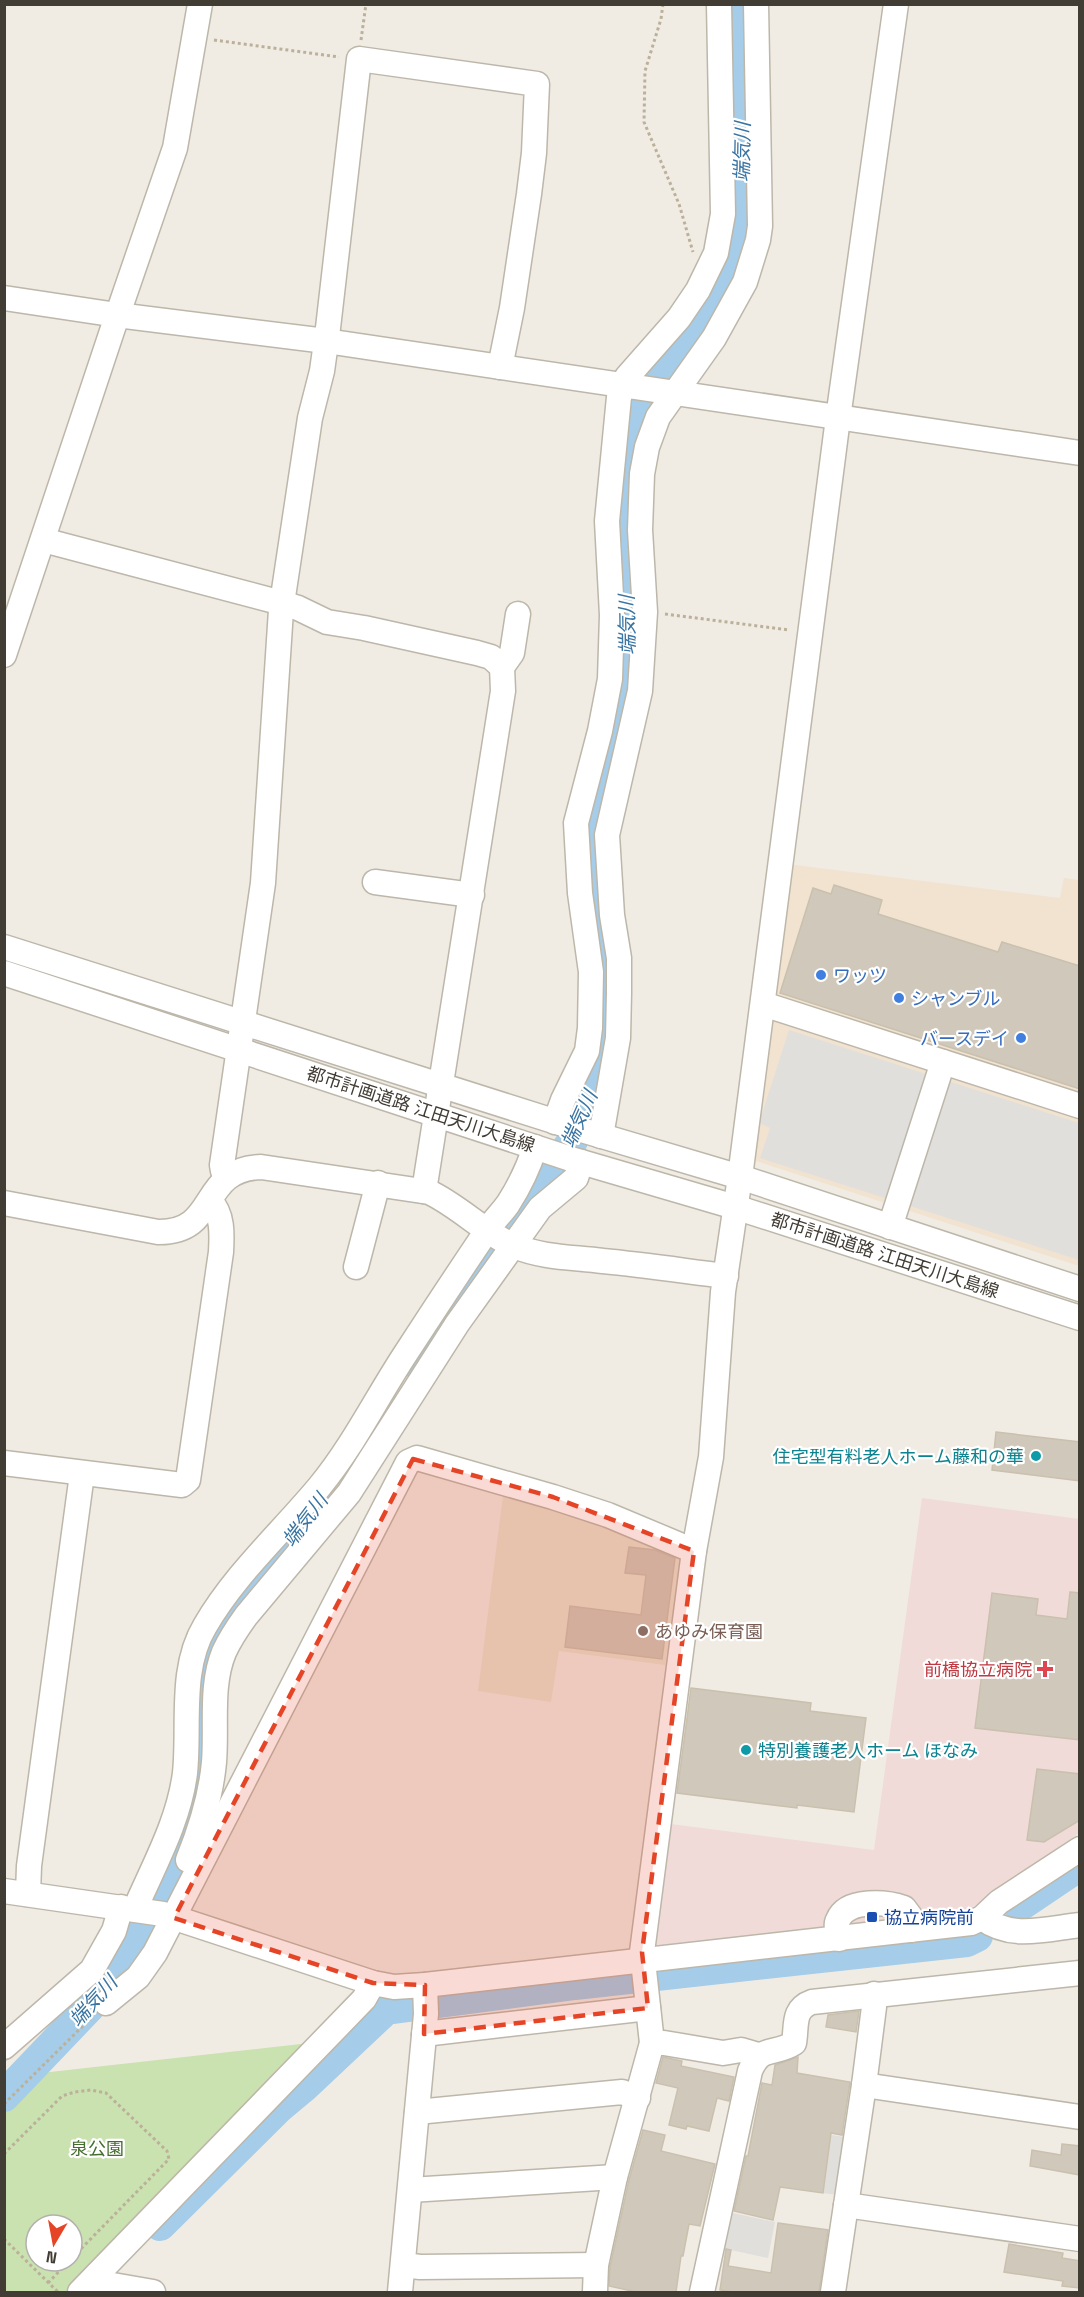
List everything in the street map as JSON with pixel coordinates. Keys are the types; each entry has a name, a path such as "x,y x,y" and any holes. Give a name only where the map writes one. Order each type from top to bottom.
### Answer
{"street":[{"path":"4,655 175,148 200,4"},
{"path":"556,1122 563,1100 587,1051 590,1028 591,972 580,893 576,824 600,731 610,679 612,615 608,511 619,397 696,294 709,271 720,240 723,214 719,4"},
{"path":"593,1133 608,1105 618,1038 618,958 612,915 607,835 640,691 645,612 640,530 642,474 653,428 671,393 714,338 730,311 745,282 758,240 760,226 756,4"},
{"path":"595,2292 596,2265 615,2177 652,2043 642,1952 694,1551 712,1449 718,1341 726,1276 838,418 896,4"},
{"path":"227,1177 222,1165 267,849 282,603 310,418 322,370 359,59 537,84 534,153 529,194 512,308 500,367"},
{"path":"4,298 117,315 326,341 1080,453"},
{"path":"43,540 282,603 327,622 477,652 491,657 502,667"},
{"path":"424,1191 438,1115 503,691 502,667 512,653 518,614"},
{"path":"375,882 472,895"},
{"name":"都市計画道路 江田天川大島線","path":"4,947 556,1122 740,1177 1080,1288"},
{"name":"都市計画道路 江田天川大島線","path":"4,973 538,1148 735,1207 1080,1318"},
{"path":"763,1004 1080,1106"},
{"path":"890,1227 943,1062"},
{"path":"4,2047 92,1970 114,1931 152,1911 173,1906 172,1901 204,1820 214,1762 216,1698 220,1664 232,1636 361,1477 457,1324 501,1238 509,1203 538,1148"},
{"path":"106,2003 145,1969 152,1911 149,1879 179,1804 185,1773 188,1685 192,1662 203,1628 234,1583 321,1485 340,1459 405,1354 501,1238 576,1178 576,1160"},
{"path":"4,1203 172,1233 187,1227 194,1221 210,1201 218,1186 227,1177 242,1169 261,1167 424,1191 446,1201 501,1238 536,1254 726,1276"},
{"path":"356,1267 378,1184"},
{"path":"4,1463 182,1485 188,1480 221,1252 220,1220 216,1207 210,1201"},
{"path":"152,1911 326,1619 408,1462 417,1458 553,1497 608,1515 694,1551"},
{"path":"82,1474 31,1857 16,1892 152,1911 373,1983 394,1987 426,2008 648,2008"},
{"path":"426,2008 644,1970 838,1931 911,1923 971,1923 982,1918 999,1902 1080,1849"},
{"path":"982,1918 994,1926 1016,1932 1080,1925"},
{"path":"702,2292 750,2071 758,2055 785,2048 794,2043 795,2019 804,2005 874,1994 1080,1973"},
{"path":"80,2292 364,1999 373,1983"},
{"path":"833,2292 864,2085 874,1994"},
{"path":"400,2292 426,2008"},
{"path":"652,2043 723,2053 741,2050 758,2055"},
{"path":"864,2085 1080,2117"},
{"path":"417,2112 622,2092 638,2098"},
{"path":"410,2190 615,2177"},
{"path":"846,2205 1080,2239"},
{"path":"403,2265 596,2265"},
{"path":"98,2275 107,2284 153,2292"}],"path":[{"path":"195,37 359,59 366,4"},
{"path":"663,4 661,19 645,71 644,122 679,204 694,255"},
{"path":"645,612 811,633"},
{"path":"4,2104 106,2003"},
{"path":"4,2154 62,2096 91,2090 106,2093 167,2151 168,2159 84,2245"},
{"path":"4,2239 57,2292"},
{"path":"48,2283 57,2273"}],"highlighted area":[{"path":"413,1459 553,1497 694,1551 642,1952 648,2008 424,2034 425,1985 373,1983 174,1918"}],"shaded area":[{"path":"787,864 1060,898 1064,878 1079,880 1079,1266 756,1161 753,1152"},
{"path":"789,1030 1079,1123 1079,1260 760,1158 770,1128 759,1123"},
{"path":"504,1488 682,1554 665,1665 559,1651 551,1702 478,1691"},
{"path":"922,1498 1079,1519 1079,1833 961,1915 653,1946 671,1824 874,1850"},
{"path":"790,2129 845,2137 837,2195 823,2193 828,2157"},
{"path":"724,2211 775,2222 768,2258 717,2247"}],"green space":[{"name":"泉公園","path":"310,2043 71,2292 5,2292 4,2111 41,2073"}],"building":[{"path":"834,885 882,900 878,914 998,952 1002,942 1080,966 1080,1089 780,993 813,888 831,894"},
{"name":"住宅型有料老人ホーム藤和の華","path":"996,1432 1080,1442 1080,1481 992,1470"},
{"path":"629,1547 655,1550 675,1558 662,1659 565,1647 570,1606 641,1615 646,1575 625,1573"},
{"path":"1070,1592 1080,1593 1080,1740 975,1728 992,1593 1038,1599 1036,1615 1067,1619"},
{"name":"特別養護老人ホーム ほなみ","path":"691,1688 811,1703 810,1711 866,1718 854,1812 797,1805 797,1808 677,1793"},
{"path":"1037,1769 1080,1774 1080,1820 1044,1842 1027,1840"},
{"path":"859,2011 856,2032 826,2027 828,2015"},
{"path":"663,2057 682,2061 681,2066 734,2077 729,2101 717,2098 709,2131 669,2125 678,2088 656,2083"},
{"path":"798,2057 797,2073 850,2082 842,2135 831,2133 823,2193 780,2187 773,2220 734,2211 746,2156 748,2156 762,2083 772,2085 775,2065"},
{"path":"643,2130 665,2135 661,2151 715,2164 700,2226 689,2224 683,2256 681,2256 676,2292 636,2292 609,2286 610,2267 629,2180"},
{"path":"1062,2144 1080,2146 1080,2175 1030,2166 1032,2150 1061,2155"},
{"path":"778,2223 828,2230 819,2292 720,2290 726,2249 731,2250 728,2266 771,2273"},
{"path":"1009,2244 1063,2253 1062,2258 1080,2261 1080,2288 1062,2286 1063,2281 1004,2272"}],"waterway":[{"name":"端気川","path":"414,1362 570,1145 590,1102 601,1061 608,998 591,836 620,714 627,665 628,607 622,526 623,476 637,400 652,375 693,326 722,281 733,257 738,236 744,176 742,4"},
{"name":"端気川","path":"4,2096 108,1987 126,1965 159,1899 194,1804 199,1761 202,1684 209,1654 242,1600 322,1498"},
{"path":"1019,1906 1080,1865"},
{"path":"160,2225 279,2107 386,2009 575,1984 967,1941 977,1936"}],"place":[{"name":"ワッツ","path":"821,975"},
{"name":"シャンブル","path":"899,998"},
{"name":"バースデイ","path":"1021,1038"},
{"name":"住宅型有料老人ホーム藤和の華","path":"1036,1456"},
{"name":"あゆみ保育園","path":"643,1631"},
{"name":"前橋協立病院","path":"1045,1669"},
{"name":"特別養護老人ホーム ほなみ","path":"746,1750"},
{"name":"協立病院前","path":"872,1917"}]}
